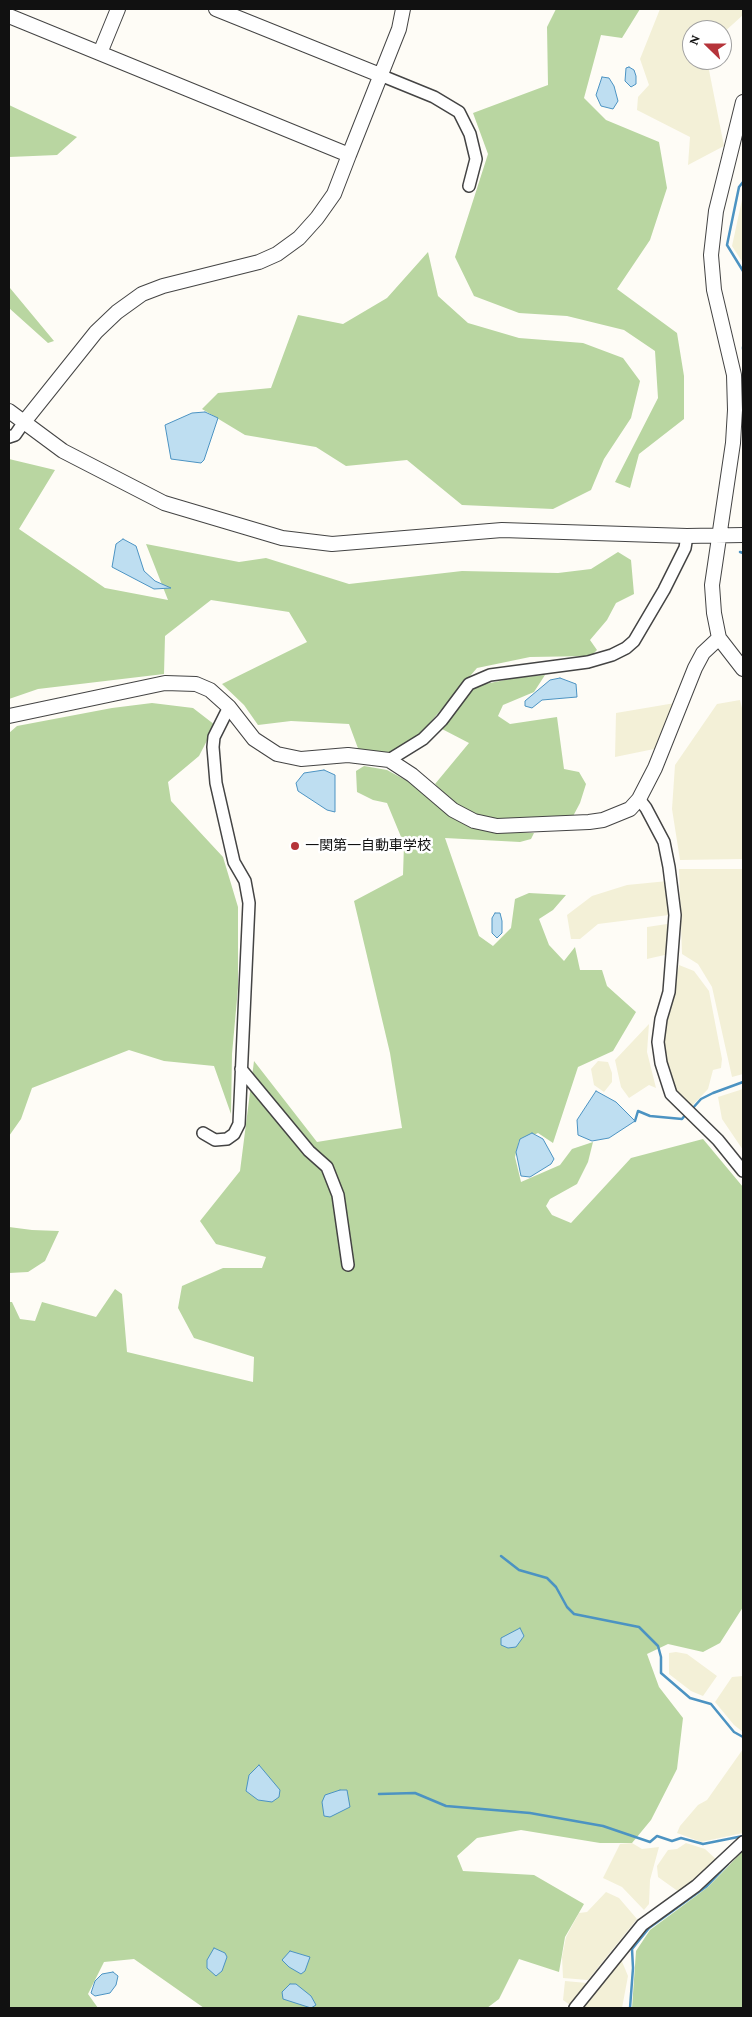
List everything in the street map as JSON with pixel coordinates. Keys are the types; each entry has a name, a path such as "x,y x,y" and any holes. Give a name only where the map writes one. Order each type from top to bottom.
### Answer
{"street":[{"path":"100,53 118,9"},
{"path":"216,9 380,75 434,98 459,112 470,134 476,159 469,186"},
{"path":"9,437 15,435 96,332 117,312 142,294 164,286 259,262 277,254 299,238 317,218 334,194 399,29 403,9"},
{"path":"9,16 349,155"},
{"path":"743,102 716,211 711,255 714,290 734,375 733,442 712,585 714,613 719,638 743,669"},
{"path":"9,411 62,451 164,502 282,538 332,544 502,530 687,536 743,535"},
{"path":"389,760 424,739 442,720 469,684 505,673 588,662 612,655 626,648 634,641 664,590 685,548 687,536"},
{"path":"9,716 165,683 180,682 203,686 229,707 254,739 277,754 302,758 348,756 389,760 412,776 453,810 474,821 496,826 603,820 630,809 638,799 655,768 695,668 703,653 719,638"},
{"path":"203,1133 215,1140 227,1139 234,1134 239,1124 249,903 245,881 234,862 216,783 213,747 214,737 229,707"},
{"path":"638,799 646,808 664,842 670,867 675,916 669,992 661,1019 658,1042 660,1063 671,1094 718,1140 743,1171"},
{"path":"241,1069 309,1151 327,1167 338,1196 348,1265"},
{"path":"575,2008 642,1926 696,1886 743,1842"}],"shaded area":[{"path":"660,9 743,9 743,15 732,25 732,20 682,20 682,70 709,70 724,146 688,165 690,137 637,110 638,97 649,85 640,59"},
{"path":"743,195 743,263 732,246"},
{"path":"740,700 743,712 743,859 680,860 672,809 675,765 717,704"},
{"path":"675,703 659,748 615,757 616,713"},
{"path":"679,869 743,869 743,1074 732,1077 712,987 698,964 682,954"},
{"path":"668,881 669,915 598,924 580,939 571,939 567,915 592,896 627,885"},
{"path":"667,924 670,928 669,954 647,959 647,927"},
{"path":"679,965 694,971 709,991 722,1059 721,1068 713,1070 708,1089 692,1106 673,1094 666,1070 662,1034"},
{"path":"649,1024 647,1052 656,1088 649,1085 629,1098 621,1087 615,1060"},
{"path":"598,1061 608,1062 612,1073 612,1082 604,1092 594,1085 591,1069"},
{"path":"743,1089 743,1150 722,1119 718,1097"},
{"path":"669,1653 687,1654 717,1676 703,1696 691,1691 669,1674"},
{"path":"743,1676 743,1732 734,1725 715,1702 732,1677"},
{"path":"743,1749 743,1833 701,1842 677,1833 680,1826 698,1805 707,1800"},
{"path":"632,1843 642,1849 659,1847 650,1880 649,1904 644,1910 622,1887 603,1878 620,1844"},
{"path":"686,1843 705,1849 718,1861 704,1876 679,1892 658,1877 657,1866 668,1850 677,1849"},
{"path":"606,1892 619,1898 637,1919 588,1980 563,1978 562,1957 566,1937 579,1913 587,1912"},
{"path":"621,1959 628,1976 622,2008 583,2008"},
{"path":"565,1981 587,1983 570,2005 563,2000"}],"green space":[{"path":"556,9 640,9 622,38 601,35 584,98 606,120 659,142 667,188 650,240 617,289 677,333 684,376 684,419 639,454 630,488 615,482 658,398 655,351 624,330 567,316 519,313 474,296 455,257 488,154 473,113 548,85 547,27"},
{"path":"9,105 77,137 57,155 9,157"},
{"path":"428,252 438,296 468,323 519,338 583,343 623,358 640,381 631,418 604,459 591,490 553,509 462,505 407,460 346,466 316,447 245,435 202,409 218,393 271,388 298,315 343,324 387,298"},
{"path":"9,288 54,341 48,343 9,308"},
{"path":"9,459 55,470 19,529 105,588 168,600 146,544 239,562 266,558 349,584 462,571 558,573 591,569 618,552 631,560 634,594 616,603 607,620 590,640 597,650 591,656 530,657 477,668 421,733 390,752 371,754 359,751 349,724 291,721 258,725 244,705 222,684 307,642 289,612 211,600 165,636 164,674 38,689 9,699"},
{"path":"545,675 534,692 503,705 498,716 510,724 557,717 564,769 579,772 586,784 580,803 571,820 478,818 454,802 435,784 469,743 442,729 464,696 475,686 515,678"},
{"path":"152,703 193,708 215,725 199,756 168,782 171,801 223,857 238,907 238,988 232,1054 231,1114 214,1066 164,1061 129,1050 32,1088 21,1119 9,1136 9,733 17,726 112,708"},
{"path":"364,766 387,770 501,832 534,833 531,839 520,842 445,838 479,936 493,946 511,928 515,899 529,893 566,895 553,910 539,919 549,945 564,961 575,947 580,970 602,970 607,986 636,1012 613,1051 578,1067 553,1143 538,1133 519,1141 515,1157 521,1182 560,1165 572,1149 593,1142 588,1162 577,1184 550,1199 546,1206 552,1215 571,1223 631,1158 703,1139 743,1187 743,1607 720,1643 703,1652 668,1644 647,1654 659,1687 683,1718 677,1769 651,1820 632,1843 600,1843 521,1830 477,1838 457,1856 463,1871 534,1875 584,1904 565,1937 559,1972 519,1959 499,1999 487,2008 204,2008 134,1959 104,1962 88,1994 98,2008 9,2008 9,1302 12,1302 20,1319 35,1321 42,1302 96,1317 115,1289 122,1294 127,1352 253,1382 254,1357 194,1338 178,1308 182,1286 223,1268 262,1268 266,1257 216,1244 200,1221 240,1171 254,1061 317,1142 402,1128 390,1053 354,901 403,875 404,844 387,803 373,800 357,792 356,771"},
{"path":"9,1227 59,1231 45,1261 28,1272 9,1273"},
{"path":"743,1851 743,2008 632,2008 636,1951 650,1930 708,1887"}],"water":[{"path":"629,67 634,70 636,76 636,84 631,87 625,81 626,68"},
{"path":"602,77 609,78 614,86 618,101 613,109 601,106 596,95"},
{"path":"205,412 218,418 204,460 201,463 171,459 165,425 192,413"},
{"path":"123,539 136,546 144,571 155,581 171,588 154,589 112,567 116,544"},
{"path":"560,678 576,684 577,697 542,700 532,708 525,706 525,701 550,680"},
{"path":"324,770 335,775 335,812 327,810 298,791 296,783 304,773"},
{"path":"495,913 500,913 502,921 502,933 497,938 492,933 492,918"},
{"path":"596,1091 616,1102 635,1121 609,1138 592,1141 578,1135 577,1120"},
{"path":"532,1133 543,1139 554,1159 551,1164 530,1177 521,1176 516,1152 520,1139"},
{"path":"520,1628 524,1636 516,1647 508,1648 501,1645 501,1638"},
{"path":"259,1765 280,1790 279,1797 272,1802 258,1800 246,1791 249,1775"},
{"path":"340,1790 347,1790 350,1807 330,1817 324,1816 322,1802 325,1795"},
{"path":"214,1948 225,1953 227,1957 222,1971 216,1976 207,1968 207,1960"},
{"path":"290,1951 310,1957 305,1971 301,1974 282,1960"},
{"path":"113,1972 118,1976 116,1985 110,1993 95,1996 91,1993 95,1981 102,1974"},
{"path":"290,1984 296,1984 311,1996 316,2005 311,2008 283,1999 282,1992"}],"waterway":[{"path":"743,182 739,187 727,245 743,271"},
{"path":"692,1109 701,1099 743,1082"},
{"path":"635,1121 638,1111 650,1116 682,1119 686,1114"},
{"path":"501,1556 519,1570 547,1578 556,1587 567,1607 574,1614 639,1627 658,1646 661,1657 661,1673 690,1698 711,1704 734,1732 743,1737"},
{"path":"379,1794 415,1793 446,1806 530,1813 603,1826 650,1842 657,1836 672,1841 681,1838 703,1844 743,1836"},
{"path":"630,2008 633,1968 632,1949 649,1928 707,1886 728,1864"}],"place":[{"name":"一関第一自動車学校","path":"295,846"}]}
